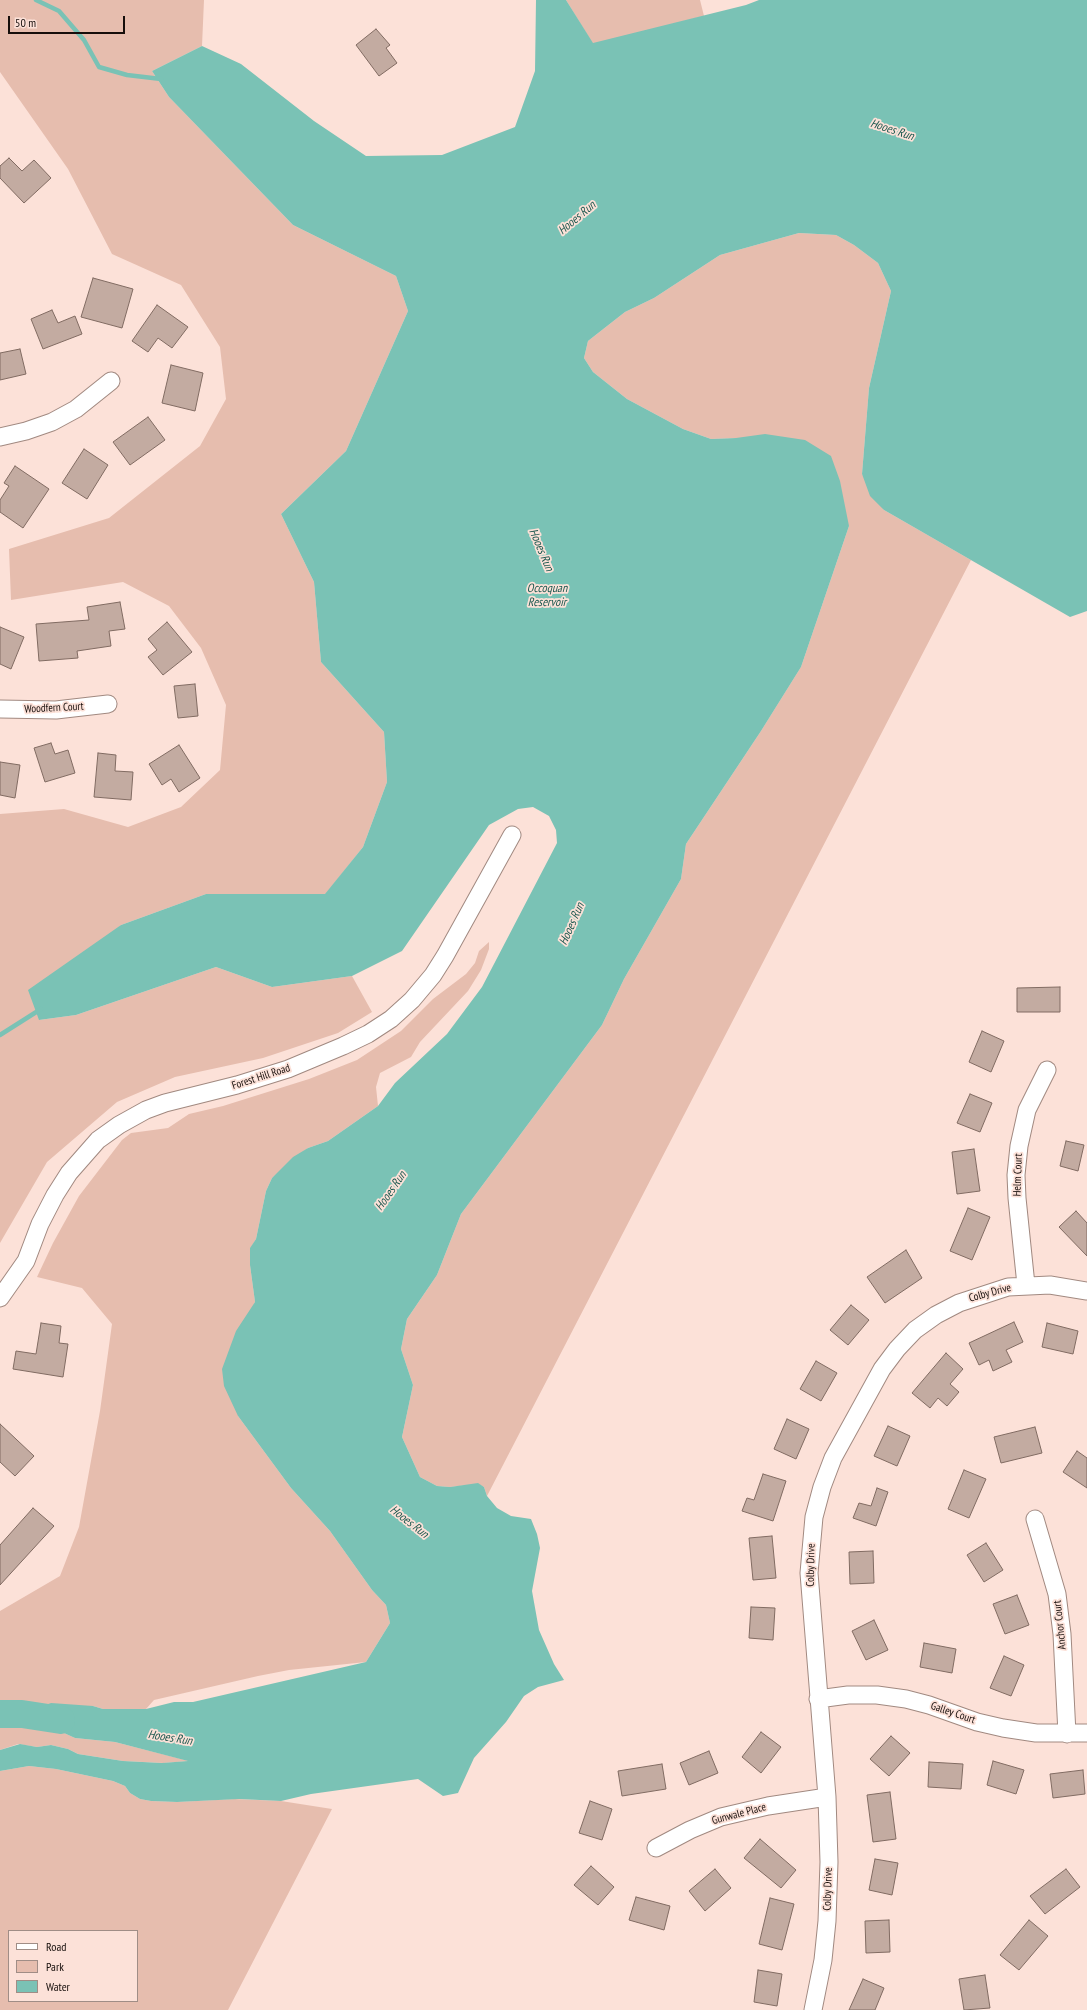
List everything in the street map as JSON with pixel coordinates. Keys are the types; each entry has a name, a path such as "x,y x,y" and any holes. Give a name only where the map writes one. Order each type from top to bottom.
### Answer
{"street":[{"path":"0,437 26,431 52,422 76,408 111,381"},
{"name":"Woodfern Court","path":"0,709 56,710 108,704"},
{"name":"Forest Hill Road","path":"0,1298 26,1261 40,1224 55,1195 69,1173 98,1140 119,1125 146,1110 165,1103 237,1085 288,1069 339,1048 368,1034 391,1019 412,1000 433,975 512,835"},
{"name":"Helm Court","path":"1026,1285 1016,1175 1019,1146 1027,1110 1047,1070"},
{"name":"Colby Drive","path":"813,2010 823,1960 828,1921 829,1862 827,1797 809,1573 810,1548 814,1517 822,1487 833,1458 882,1369 897,1348 916,1330 936,1315 959,1302 1008,1287 1050,1285 1087,1291"},
{"name":"Anchor Court","path":"1035,1519 1057,1594 1062,1634 1067,1734"},
{"name":"Galley Court","path":"818,1699 848,1695 877,1695 906,1699 1003,1728 1036,1733 1087,1733"},
{"name":"Gunwale Place","path":"656,1848 721,1817 768,1806 827,1797"}],"green space":[{"path":"0,0 204,0 202,46 152,71 169,97 293,225 396,276 408,311 346,451 281,514 314,582 321,662 384,732 387,782 363,847 325,895 206,894 121,925 39,1020 76,1015 216,967 272,987 352,976 372,1012 338,1033 263,1058 175,1077 117,1102 47,1162 0,1243 0,814 64,809 128,827 181,807 220,770 226,705 201,648 169,606 123,582 11,600 9,549 109,518 200,446 226,399 220,347 181,285 112,254 68,169 0,72"},
{"path":"566,0 700,0 704,16 593,44"},
{"path":"799,233 836,235 854,245 878,263 891,291 869,388 862,474 884,510 971,560 487,1496 484,1487 478,1484 450,1487 437,1486 420,1477 402,1437 413,1385 401,1349 407,1319 437,1275 461,1214 602,1025 624,979 681,879 686,844 761,731 801,667 849,526 736,438 711,439 683,429 627,399 593,372 584,358 588,341 625,312 654,298 720,255"},
{"path":"489,942 489,949 481,970 468,991 420,1042 411,1057 380,1073 376,1087 378,1106 328,1141 308,1148 272,1178 266,1191 256,1239 250,1249 250,1265 255,1302 252,1310 238,1416 291,1488 330,1531 372,1590 386,1605 390,1623 366,1662 289,1670 258,1676 154,1700 146,1709 103,1709 93,1706 39,1706 23,1714 75,1738 115,1742 189,1761 163,1763 123,1761 78,1754 68,1749 51,1745 37,1747 18,1744 0,1750 0,1611 60,1576 79,1527 100,1411 112,1324 82,1288 37,1277 53,1243 79,1196 122,1140 131,1133 168,1128 189,1114 223,1106 309,1079 357,1060 401,1031 433,999 466,974 475,963 479,951"},
{"path":"29,1766 56,1769 113,1781 125,1786 130,1793 140,1799 151,1801 177,1802 235,1799 281,1801 332,1809 228,2010 0,2010 0,1771"}],"water":[{"name":"Occoquan Reservoir","path":"536,0 566,0 593,43 746,5 759,0 1087,0 1087,611 1070,617 884,510 870,496 862,474 869,388 891,291 878,263 854,245 836,235 799,233 720,255 654,298 625,312 588,341 584,358 593,372 627,399 683,429 711,439 736,438 765,434 805,440 831,456 840,481 849,526 801,667 761,731 686,844 681,879 624,979 602,1025 461,1214 437,1275 407,1319 401,1349 413,1385 402,1437 420,1477 437,1486 450,1487 478,1483 484,1487 487,1496 497,1508 511,1516 531,1519 537,1534 540,1548 532,1591 539,1630 554,1664 564,1680 538,1687 524,1696 506,1722 474,1758 458,1793 443,1796 418,1779 311,1794 281,1801 239,1799 177,1802 151,1801 140,1799 130,1793 125,1786 113,1781 56,1769 29,1766 0,1771 0,1750 20,1744 37,1747 51,1745 68,1749 78,1754 123,1761 162,1763 188,1761 115,1742 75,1738 22,1714 51,1703 93,1706 103,1709 146,1709 174,1702 193,1702 366,1662 390,1623 386,1605 372,1590 330,1531 291,1488 238,1416 224,1386 222,1369 236,1331 255,1302 250,1265 250,1248 256,1239 266,1191 272,1178 293,1157 308,1148 328,1141 378,1106 395,1083 447,1034 482,987 557,843 556,830 549,816 533,807 518,809 489,825 402,951 352,976 272,987 216,967 76,1015 39,1020 28,990 121,925 206,894 325,894 363,847 387,782 384,732 321,662 314,582 281,514 346,451 408,311 396,276 293,225 169,97 152,71 202,46 241,64 314,121 366,156 442,155 515,127 535,71"}],"building":[{"path":"376,29 390,45 386,48 397,63 379,76 356,45"},
{"path":"9,158 22,171 34,160 51,178 24,203 0,178 0,166"},
{"path":"93,278 133,289 122,328 81,317"},
{"path":"157,305 188,327 172,348 158,338 148,352 132,341"},
{"path":"52,310 58,323 75,316 82,334 43,349 31,319"},
{"path":"20,349 26,374 0,380 0,353"},
{"path":"171,365 203,373 195,411 162,403"},
{"path":"148,417 165,440 130,465 113,442"},
{"path":"84,449 108,465 87,499 62,483"},
{"path":"15,466 49,489 23,528 0,512 0,500 9,486 4,483"},
{"path":"120,602 125,629 109,631 111,646 77,651 78,658 39,661 36,624 89,620 87,607"},
{"path":"167,622 192,652 163,675 148,657 157,650 148,639"},
{"path":"0,627 24,637 11,669 0,664"},
{"path":"195,684 198,716 178,718 174,686"},
{"path":"51,743 55,754 68,750 75,773 45,782 34,748"},
{"path":"179,745 200,778 179,792 171,779 162,785 149,764"},
{"path":"98,753 116,755 115,771 133,772 131,800 94,797"},
{"path":"0,762 20,765 15,798 0,795"},
{"path":"1060,987 1060,1012 1017,1012 1017,988"},
{"path":"982,1031 1004,1041 991,1072 969,1062"},
{"path":"970,1094 992,1103 980,1132 957,1123"},
{"path":"1066,1141 1084,1145 1078,1171 1060,1166"},
{"path":"974,1149 980,1191 957,1194 952,1152"},
{"path":"968,1208 990,1217 972,1260 950,1251"},
{"path":"1076,1211 1087,1223 1087,1256 1059,1227"},
{"path":"906,1250 922,1278 885,1303 867,1277"},
{"path":"851,1305 869,1320 848,1345 830,1330"},
{"path":"1014,1322 1023,1342 1006,1350 1012,1362 993,1371 989,1360 979,1365 969,1343"},
{"path":"41,1323 61,1326 59,1343 68,1344 63,1377 13,1369 16,1351 36,1354"},
{"path":"1047,1323 1078,1331 1073,1354 1042,1347"},
{"path":"946,1353 963,1369 950,1384 959,1392 947,1406 938,1398 930,1408 912,1393"},
{"path":"816,1361 837,1373 821,1401 800,1389"},
{"path":"787,1419 809,1429 796,1459 774,1449"},
{"path":"0,1424 34,1456 15,1476 0,1462"},
{"path":"888,1426 910,1436 897,1466 874,1456"},
{"path":"1035,1427 1042,1453 1001,1463 994,1437"},
{"path":"1077,1451 1087,1458 1087,1488 1063,1472"},
{"path":"964,1470 986,1479 969,1518 948,1509"},
{"path":"763,1474 786,1481 773,1521 742,1511 747,1498 754,1500"},
{"path":"877,1488 888,1492 876,1526 853,1518 859,1503 871,1506"},
{"path":"33,1508 54,1526 0,1585 0,1545"},
{"path":"772,1536 776,1578 753,1580 749,1538"},
{"path":"986,1543 1003,1570 984,1582 967,1555"},
{"path":"873,1551 874,1583 850,1584 849,1552"},
{"path":"1017,1595 1029,1625 1005,1634 993,1604"},
{"path":"751,1607 775,1608 773,1640 749,1638"},
{"path":"874,1620 888,1650 866,1660 852,1631"},
{"path":"924,1643 956,1649 952,1673 920,1667"},
{"path":"1004,1656 1024,1665 1011,1696 990,1688"},
{"path":"761,1732 781,1747 761,1773 742,1757"},
{"path":"891,1736 910,1753 889,1776 870,1759"},
{"path":"709,1751 718,1773 689,1785 680,1763"},
{"path":"993,1761 1024,1770 1016,1794 987,1785"},
{"path":"929,1762 963,1764 961,1789 928,1787"},
{"path":"662,1764 666,1789 622,1796 618,1771"},
{"path":"1083,1770 1085,1794 1053,1798 1050,1774"},
{"path":"890,1792 896,1839 873,1842 867,1795"},
{"path":"590,1801 612,1809 602,1840 579,1833"},
{"path":"760,1839 796,1870 781,1888 744,1858"},
{"path":"875,1859 898,1863 892,1895 869,1890"},
{"path":"591,1866 614,1887 598,1905 574,1885"},
{"path":"715,1869 731,1888 705,1911 689,1891"},
{"path":"1066,1869 1080,1887 1045,1914 1030,1896"},
{"path":"636,1897 670,1906 664,1930 629,1920"},
{"path":"770,1898 794,1904 782,1950 759,1944"},
{"path":"889,1920 890,1952 866,1953 865,1921"},
{"path":"1029,1920 1048,1936 1019,1970 1000,1955"},
{"path":"758,1970 782,1974 777,2006 754,2002"},
{"path":"985,1975 990,2008 964,2010 959,1979"},
{"path":"863,1979 884,1988 875,2010 849,2010"}],"waterway":[{"path":"36,0 59,11 84,40 99,67 127,75 161,79"},
{"path":"0,1035 41,1009"},
{"name":"Hooes Run","path":"0,1714 22,1714 61,1720"}]}
